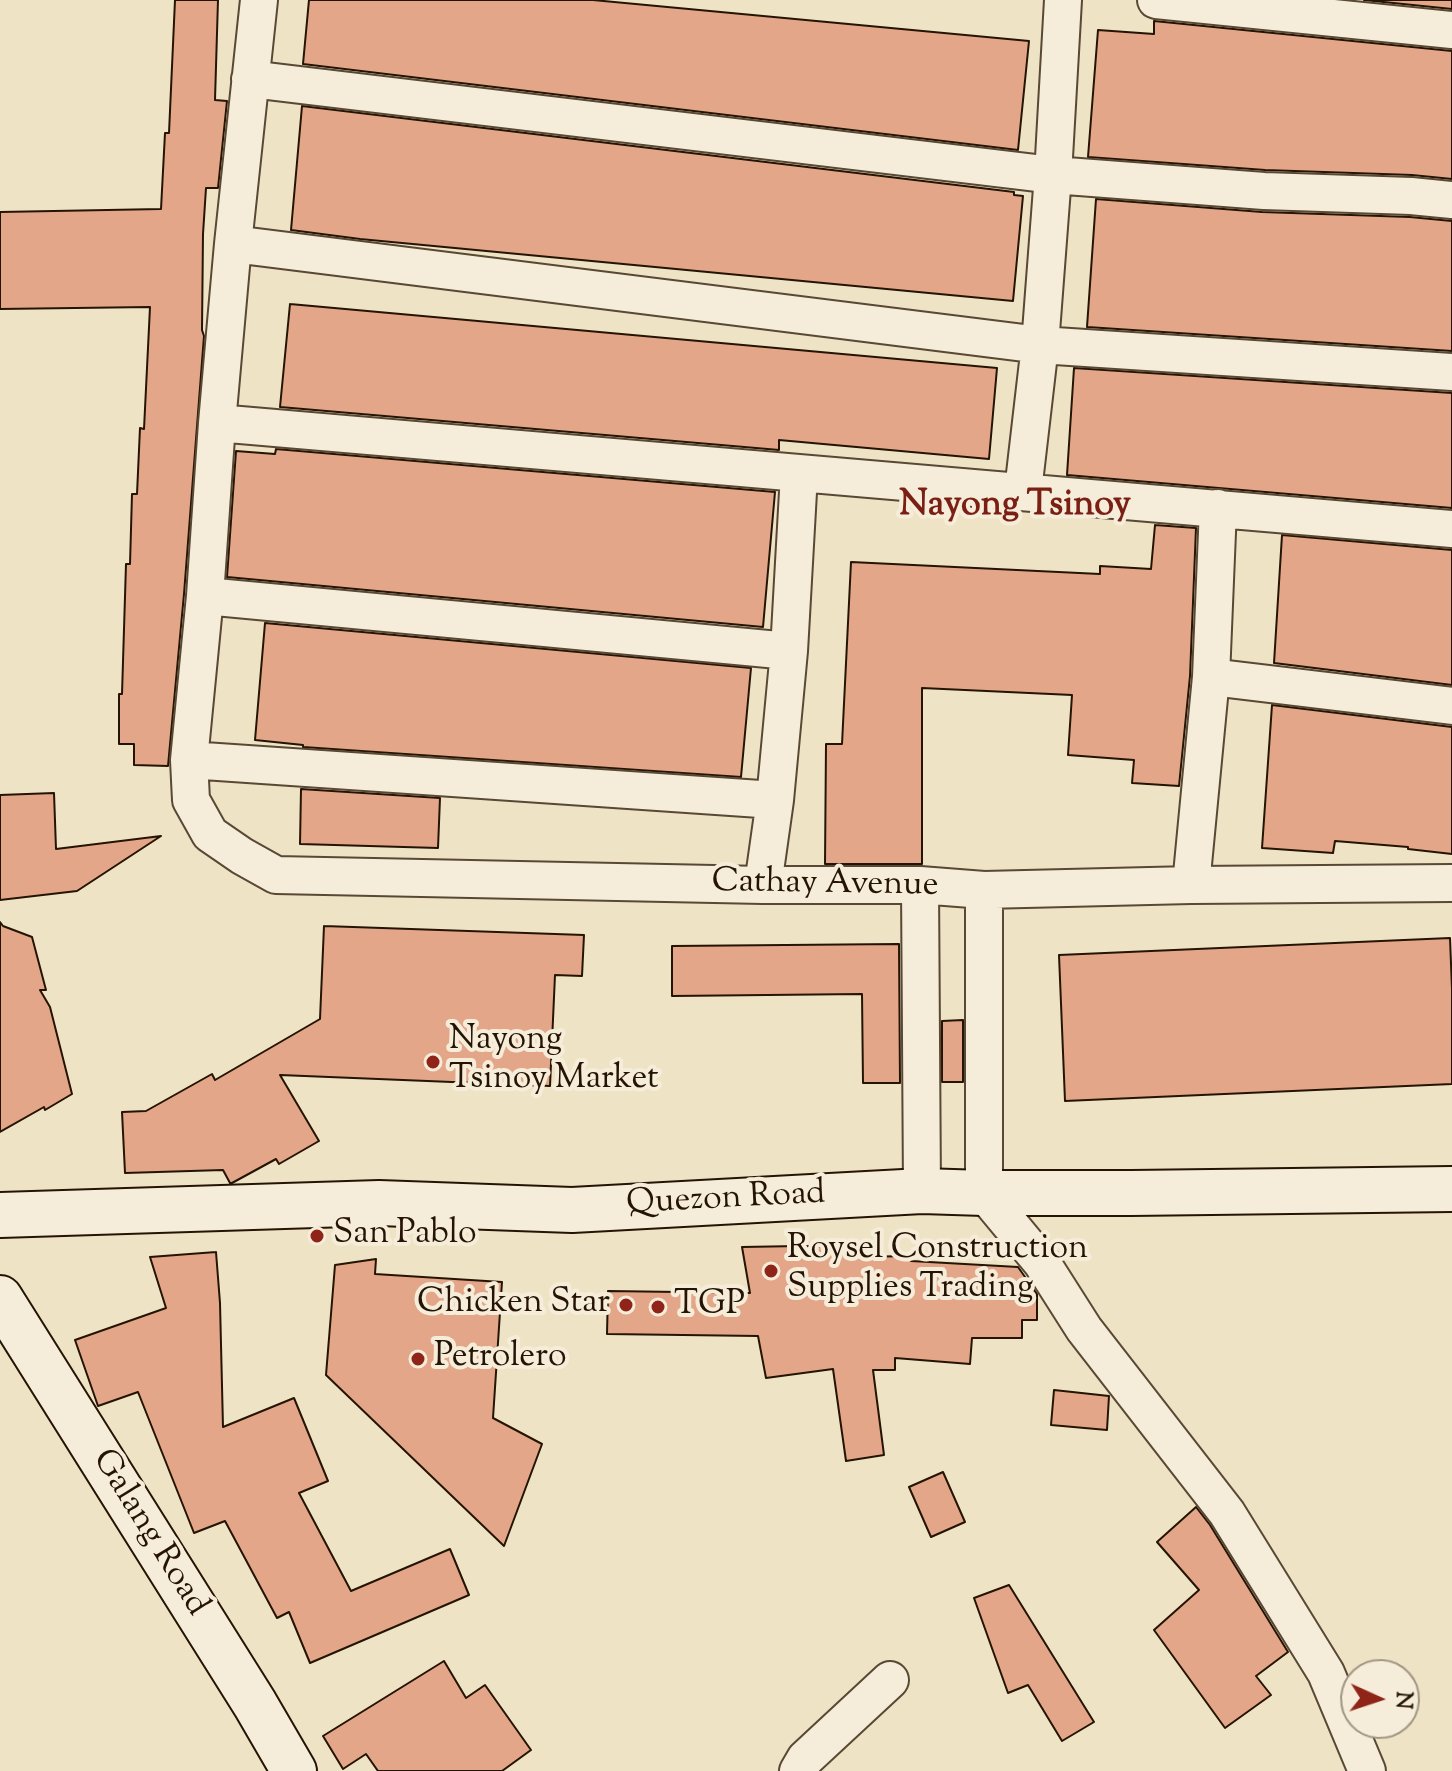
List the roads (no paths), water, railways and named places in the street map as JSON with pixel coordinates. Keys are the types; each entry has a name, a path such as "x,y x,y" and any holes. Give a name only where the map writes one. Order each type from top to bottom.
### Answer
{"main road":[{"name":"Quezon Road","path":"0,1215 379,1203 572,1210 922,1191 1131,1193 1452,1189"},
{"name":"Galang Road","path":"0,1298 294,1771"}],"street":[{"path":"259,0 233,244 189,760 775,800"},
{"path":"1023,491 1040,345 1063,0"},
{"path":"1156,0 1452,30"},
{"path":"250,79 1053,175 1264,191 1452,200"},
{"path":"233,244 1040,345 1452,372"},
{"path":"217,423 1452,529"},
{"path":"763,885 775,800 789,651 799,474"},
{"path":"1191,885 1211,677 1218,508"},
{"path":"205,596 789,651"},
{"path":"1211,677 1452,706"},
{"name":"Cathay Avenue","path":"189,760 191,800 210,834 276,875 763,885 920,885 984,890 1452,883"},
{"path":"920,885 922,1191"},
{"path":"984,890 984,1193 1042,1263 1084,1329 1227,1513 1326,1673 1367,1771"},
{"path":"798,1771 805,1759 890,1680"}],"place":[{"name":"Nayong Tsinoy Market","path":"433,1062"},
{"name":"San Pablo","path":"317,1236"},
{"name":"Roysel Construction Supplies Trading","path":"771,1271"},
{"name":"Chicken Star","path":"626,1305"},
{"name":"TGP","path":"658,1307"},
{"name":"Petrolero","path":"418,1359"}],"district":[{"name":"Nayong Tsinoy","path":"1015,508"}]}
